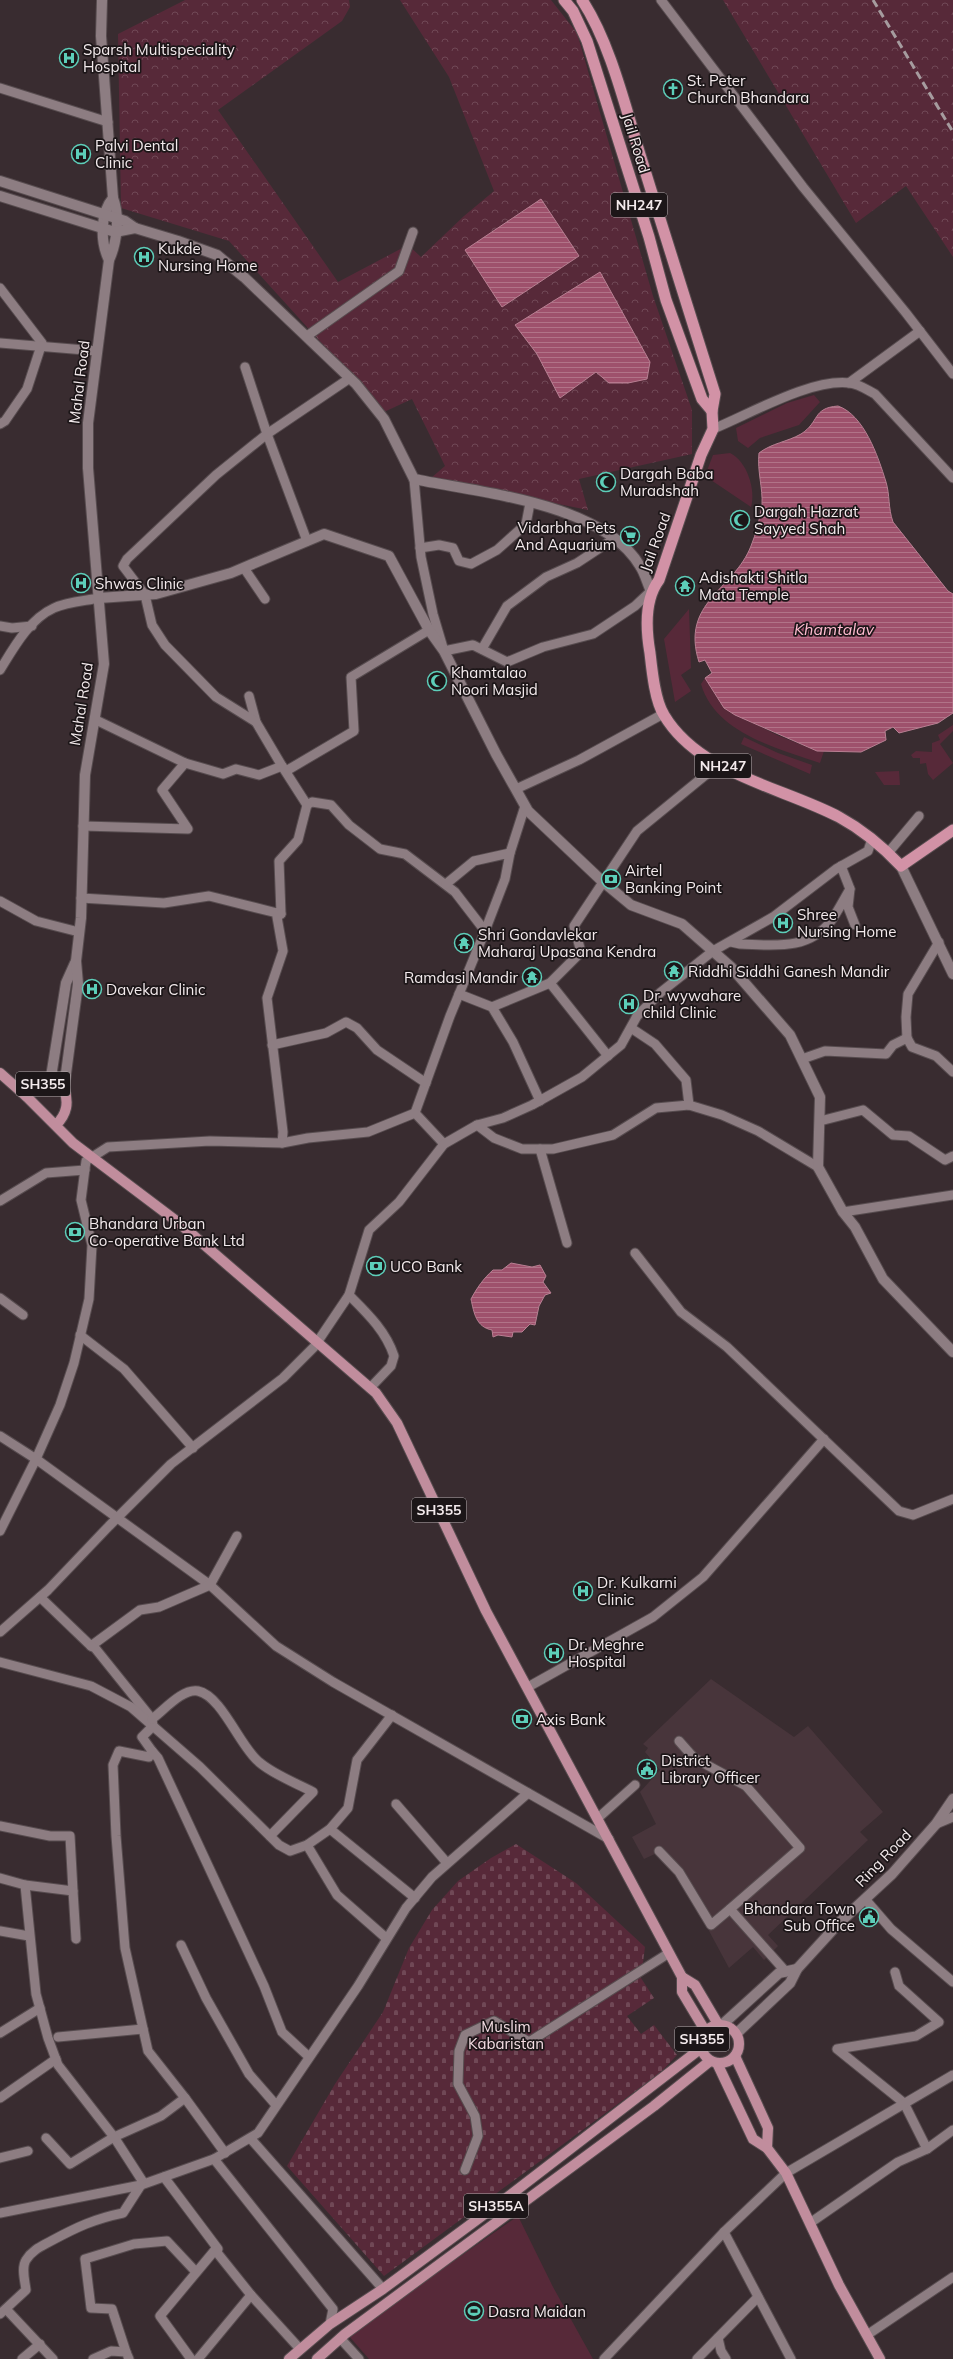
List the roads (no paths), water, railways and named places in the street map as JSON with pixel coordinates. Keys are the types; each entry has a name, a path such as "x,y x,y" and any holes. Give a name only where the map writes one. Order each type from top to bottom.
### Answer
{"highway":[{"name":"Jail Road","path":"564,0 573,11 587,41 649,237 666,300 702,399 712,411"},
{"name":"Jail Road","path":"582,0 591,14 604,47 654,196 664,236 715,394 712,411 713,429 701,455 659,580 651,591"},
{"name":"NH247","path":"651,591 646,632 653,677 663,714 686,743 697,753 719,764 840,818 872,840 901,866"},
{"path":"901,866 953,830"}],"main road":[{"name":"SH355","path":"0,1073 91,1157 179,1223 376,1393 397,1423 486,1611 611,1840 682,1977 682,1992 706,2032"},
{"name":"SH355","path":"26,1096 37,1085 50,1083 58,1084 64,1088 67,1097 65,1115 56,1125"},
{"name":"SH355","path":"682,1977 695,1984 721,2024 732,2028 737,2033 740,2043 735,2056 726,2062 714,2062"},
{"name":"SH355","path":"721,2024 710,2028 706,2032 700,2049 714,2062 753,2139 767,2148 768,2128 735,2056"},
{"name":"SH355A","path":"289,2359 330,2324 336,2322 383,2289 538,2174 700,2049"},
{"name":"SH355A","path":"317,2359 340,2338 714,2062"},
{"path":"767,2148 786,2173 839,2285 880,2359"},
{"path":"538,2174 548,2185"},
{"path":"330,2324 340,2338"}],"street":[{"name":"Mahal Road","path":"64,1088 78,984 76,961 82,898 85,775 96,720 104,664 88,468 88,423 108,260 114,248 117,208 113,198 101,36 102,0"},
{"path":"661,0 803,187 953,374"},
{"path":"0,88 108,122"},
{"path":"0,181 105,214 125,221 135,228 178,240 217,255 244,277 350,378 384,419 414,479 420,548 432,614 444,651"},
{"path":"0,196 115,232 135,228"},
{"name":"Mahal Road","path":"108,260 103,249 103,229 107,205 113,198"},
{"path":"307,336 399,271 413,232"},
{"path":"0,288 42,343 27,389 5,421 0,424"},
{"path":"849,383 920,331"},
{"path":"0,343 97,351"},
{"path":"245,367 267,434 307,541"},
{"path":"256,722 216,697 165,645 152,625 145,595 123,566 127,559 216,475 267,434 350,378"},
{"path":"713,429 745,416 791,393 831,384 849,383 860,386 875,394 953,478"},
{"path":"414,479 530,502 587,520 615,538 640,566 651,591 634,606 593,634 543,648 508,662 473,644 444,651"},
{"path":"420,548 439,545 453,548 459,561 471,564 483,559 526,524 530,502"},
{"path":"0,670 11,651 32,626 54,608 99,598 145,595 163,592 244,568 324,534 389,556 429,630 444,651 525,806 602,881 631,905 682,924 730,967 790,1036 820,1098 818,1167"},
{"path":"482,649 508,606 546,577 577,562 615,538"},
{"path":"244,568 265,599"},
{"path":"0,626 12,628 32,626"},
{"path":"96,720 185,763 223,774 236,769 258,775 284,768 354,730 351,677 429,630"},
{"path":"249,696 256,722 307,805"},
{"path":"516,789 579,760 663,714"},
{"path":"83,826 188,828 162,790 185,763"},
{"path":"492,1007 550,983 581,952 574,926 602,881 637,831 719,764"},
{"path":"282,1143 283,1132 267,998 283,951 277,917 281,914 280,861 298,840 307,805 312,802 332,805 349,825 380,849 405,854 456,892 485,931"},
{"path":"0,1531 36,1459 60,1405 89,1299 92,1245 81,1200 86,1160 108,1147 210,1141 282,1143 308,1138 368,1132 415,1112 459,994 505,879 510,853 525,806"},
{"path":"888,853 919,816"},
{"path":"0,1632 40,1597 171,1464 283,1378 317,1342 349,1295 369,1230 399,1202 444,1144 477,1126 503,1118 540,1101 582,1077 621,1045 638,1016 661,992 713,951 774,917 841,866 868,852 872,840"},
{"path":"446,884 474,861 510,853"},
{"path":"841,866 850,889 848,907 855,925"},
{"path":"901,866 952,970"},
{"path":"731,942 740,944 796,945 814,937 831,922 850,889"},
{"path":"82,898 164,903 209,896 281,914"},
{"path":"0,901 36,921 79,932"},
{"path":"939,942 908,994 906,1017 907,1039 912,1047 936,1056 953,1072"},
{"name":"Mahal Road","path":"50,1083 66,983 76,961"},
{"path":"550,983 608,1056"},
{"path":"459,994 492,1007 513,1042 540,1101"},
{"path":"272,1045 326,1033 346,1022 357,1028 377,1050 426,1083"},
{"path":"631,1028 654,1044 686,1080 689,1105"},
{"path":"802,1059 825,1050 886,1054 893,1045 907,1039"},
{"path":"477,1126 494,1138 522,1149 553,1149 613,1135 656,1108 689,1105 722,1115 758,1131 818,1167 843,1212 855,1227 883,1279 953,1352"},
{"path":"820,1121 863,1110 893,1135 909,1136 945,1160 953,1156"},
{"path":"415,1112 444,1144"},
{"path":"540,1149 567,1243"},
{"path":"0,1201 46,1173 84,1170"},
{"path":"843,1212 953,1195"},
{"path":"635,1253 681,1312 727,1347 899,1510 913,1514 953,1499"},
{"path":"349,1295 367,1313 385,1335 394,1356 391,1366 370,1388"},
{"path":"0,1298 23,1315"},
{"path":"80,1335 124,1369 192,1448"},
{"path":"0,1436 36,1459 118,1517 210,1585 276,1646 392,1715 611,1840"},
{"path":"528,1687 653,1617 703,1577 824,1440"},
{"path":"91,1646 140,1610 159,1607 210,1585 237,1536"},
{"path":"40,1597 91,1646 95,1648 153,1722 270,1836 290,1851 307,1845 330,1829 348,1808 357,1760 392,1715"},
{"path":"0,1662 91,1686 131,1707 153,1722"},
{"path":"270,1836 313,1792 259,1762 239,1737 220,1708 206,1694 197,1691 186,1693 153,1722 142,1737 158,1758 183,1810 264,1986 282,2032 308,2056"},
{"path":"659,1851 679,1872 711,1925 800,1848 746,1786 694,1758 678,1741"},
{"path":"152,1751 150,1758 119,1751 113,1765 116,1836 125,1948 148,2051 185,2098 225,2153"},
{"path":"598,1818 635,1785"},
{"path":"0,2213 141,2185 214,2159 251,2139 258,2133 308,2056 358,1986 386,1938 415,1898 432,1877 528,1793"},
{"name":"Ring Road","path":"737,2033 790,1983 797,1969 839,1924 892,1874 936,1824 953,1799"},
{"path":"396,1804 448,1863"},
{"path":"936,1824 953,1817"},
{"path":"0,1826 50,1836 70,1836 76,1939"},
{"path":"330,1829 415,1898"},
{"path":"307,1845 337,1895 386,1938"},
{"path":"0,1878 26,1885 73,1891"},
{"path":"26,1885 29,1936 36,1994 58,2065 114,2137 143,2182 123,2213 96,2219 73,2228 34,2250 26,2260 23,2270 26,2290 3,2312 40,2344 53,2359"},
{"path":"865,1899 891,1929 953,1982"},
{"path":"730,1909 786,1972"},
{"path":"0,1931 29,1936"},
{"path":"181,1944 206,1998 249,2074 276,2105"},
{"path":"464,2170 478,2136 475,2116 458,2084 459,2052 465,2035 494,2021 529,2042 669,1953"},
{"path":"721,2024 778,1973 797,1969"},
{"path":"895,1972 898,1986 939,2022 916,2036 837,2049 904,2103 927,2149"},
{"path":"0,2033 40,2008"},
{"path":"58,2037 143,2029"},
{"path":"0,2098 56,2059"},
{"path":"604,2359 724,2232 786,2173 953,2075"},
{"path":"46,2138 70,2164 114,2137 161,2116 185,2098"},
{"path":"810,2223 898,2162 927,2149 953,2130"},
{"path":"251,2139 383,2289"},
{"path":"0,2158 28,2151"},
{"path":"214,2159 333,2309 330,2324"},
{"path":"164,2176 218,2249 215,2250 160,2316 191,2359"},
{"path":"724,2232 791,2359"},
{"path":"128,2355 112,2309 91,2308 85,2259 134,2244 167,2241 196,2272"},
{"path":"215,2250 251,2295 300,2349"},
{"path":"867,2335 953,2277"},
{"path":"198,2359 251,2295"},
{"path":"698,2359 758,2297"},
{"path":"340,2338 359,2359"},
{"path":"718,2338 721,2351 726,2359"},
{"path":"22,2359 40,2344"},
{"path":"93,2359 111,2351 128,2355"}],"water":[{"path":"541,199 579,256 502,307 465,250"},
{"path":"600,272 650,362 647,379 628,383 609,383 596,372 560,398 537,354 515,325"},
{"name":"Khamtalav","path":"838,406 855,418 863,427 869,438 879,460 886,482 890,512 893,522 948,591 953,594 953,713 938,723 899,733 893,727 885,731 886,740 861,752 817,751 735,715 724,708 705,678 712,673 705,660 699,662 695,642 697,625 703,611 743,561 755,536 762,505 759,453 769,447 801,434 811,425 820,413 830,407"},
{"path":"511,1263 532,1267 540,1265 546,1276 543,1282 551,1293 545,1295 539,1306 535,1325 530,1324 522,1332 513,1332 512,1337 498,1335 493,1337 492,1330 482,1326 479,1323 473,1309 471,1299 480,1284 493,1270 502,1270"}],"railway":[{"path":"873,0 953,132"}],"place":[{"name":"Sparsh Multispeciality Hospital","path":"69,58"},
{"name":"St. Peter Church Bhandara","path":"673,89"},
{"name":"Palvi Dental Clinic","path":"81,154"},
{"name":"Kukde Nursing Home","path":"144,257"},
{"name":"Dargah Baba Muradshah","path":"606,482"},
{"name":"Dargah Hazrat Sayyed Shah","path":"740,520"},
{"name":"Vidarbha Pets And Aquarium","path":"630,536"},
{"name":"Shwas Clinic","path":"81,583"},
{"name":"Adishakti Shitla Mata Temple","path":"685,586"},
{"name":"Khamtalao Noori Masjid","path":"437,681"},
{"name":"Airtel Banking Point","path":"611,879"},
{"name":"Shree Nursing Home","path":"783,923"},
{"name":"Shri Gondavlekar Maharaj Upasana Kendra","path":"464,943"},
{"name":"Riddhi Siddhi Ganesh Mandir","path":"674,971"},
{"name":"Ramdasi Mandir","path":"532,977"},
{"name":"Davekar Clinic","path":"92,989"},
{"name":"Dr. wywahare child Clinic","path":"629,1004"},
{"name":"Bhandara Urban Co-operative Bank Ltd","path":"75,1232"},
{"name":"UCO Bank","path":"376,1266"},
{"name":"Dr. Kulkarni Clinic","path":"583,1591"},
{"name":"Dr. Meghre Hospital","path":"554,1653"},
{"name":"Axis Bank","path":"522,1719"},
{"name":"District Library Officer","path":"647,1769"},
{"name":"Bhandara Town Sub Office","path":"869,1917"},
{"name":"Dasra Maidan","path":"474,2311"}],"park label":[{"name":"Muslim Kabaristan","path":"506,2034"}]}
